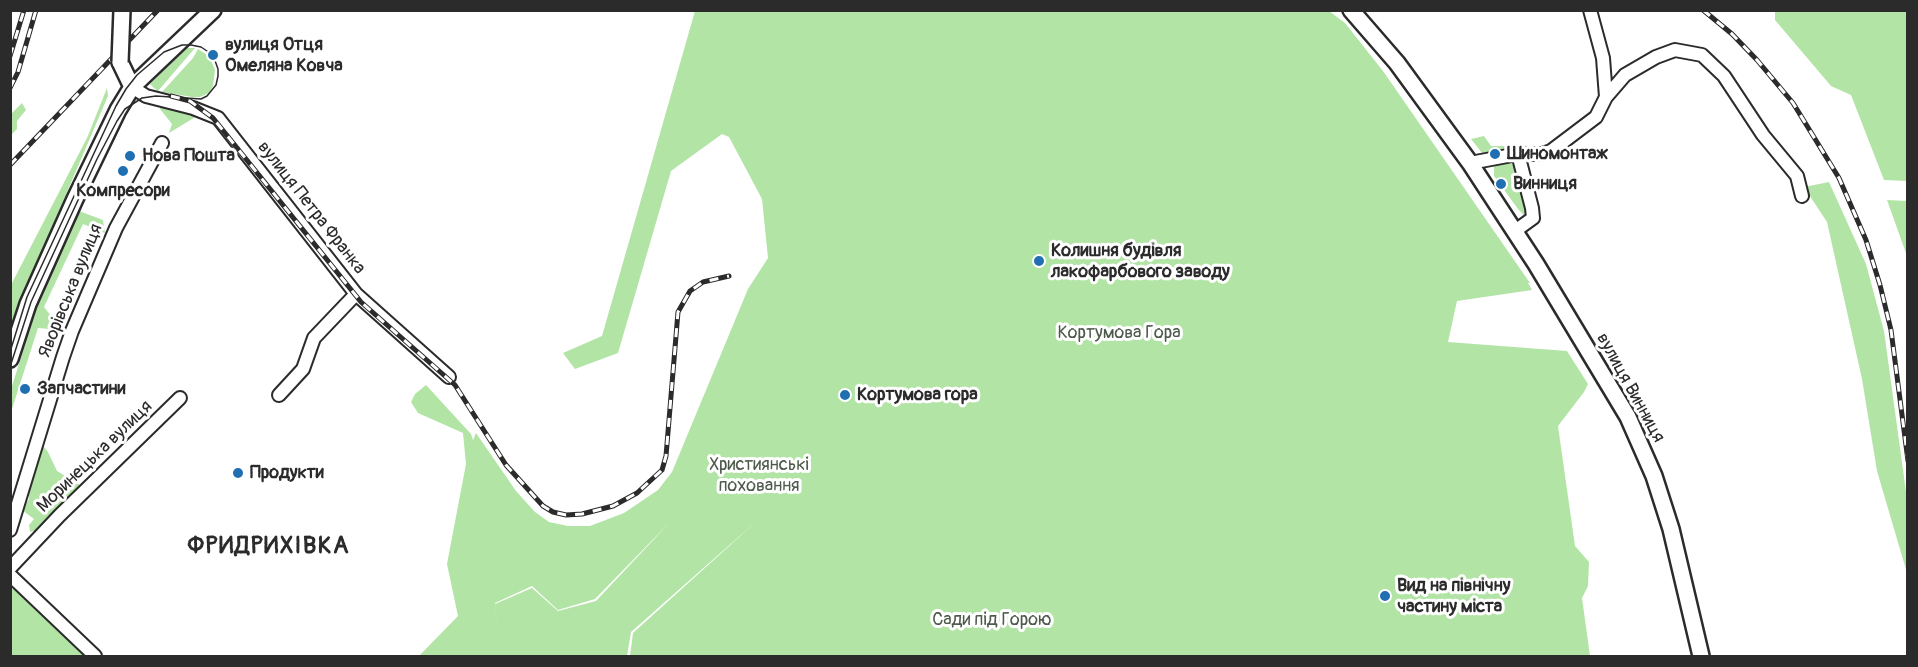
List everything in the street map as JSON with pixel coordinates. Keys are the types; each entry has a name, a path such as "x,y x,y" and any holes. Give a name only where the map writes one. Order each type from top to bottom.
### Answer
{"main road":[{"path":"122,10 120,62 132,87"},
{"path":"10,359 28,304 118,110 132,87 213,10"},
{"name":"вулиця Винниця","path":"1352,12 1397,63 1470,163 1515,231 1628,417 1654,476 1671,529 1701,657"}],"street":[{"path":"1590,10 1603,58 1606,97"},
{"path":"1470,163 1518,154 1542,154 1551,151 1596,117 1606,97 1625,75 1656,57 1675,50 1702,55 1724,76 1763,135 1797,176 1802,196"},
{"name":"вулиця Петра Франка","path":"132,87 146,96 193,108 218,118 356,294 449,377"},
{"name":"Яворівська вулиця","path":"10,530 72,331 116,228 162,142"},
{"path":"1515,231 1533,218 1518,154"},
{"path":"279,395 303,369 314,338 356,294"},
{"name":"Моринецька вулиця","path":"10,568 60,515 180,398"},
{"path":"10,575 95,657"}],"green space":[{"name":"Кортумова Гора","path":"695,11 1329,11 1345,23 1383,71 1530,283 1528,283 1532,290 1457,301 1448,342 1567,351 1588,384 1558,426 1575,546 1589,562 1588,586 1582,598 1590,656 630,656 633,633 759,519 631,632 627,656 419,656 458,616 447,564 466,464 463,433 418,413 411,402 415,394 426,385 471,434 473,440 476,433 516,491 535,512 549,522 568,526 590,526 624,513 658,490 672,472 748,289 768,258 762,199 729,137 722,134 671,171 618,353 575,369 563,353 602,336","holes":["671,521 596,601 558,611 532,588 495,603 532,586 558,610 595,599"]},
{"path":"1775,11 1907,11 1907,181 1884,180 1851,95 1831,86 1775,20"},
{"path":"187,48 195,48 158,91 150,84"},
{"path":"198,49 209,56 215,70 213,86 209,93 200,97 192,97 162,92 193,58"},
{"path":"107,88 108,96 26,288 11,335 12,283 87,138"},
{"path":"22,103 26,110 17,121 17,129 11,135 11,114"},
{"path":"160,106 182,108 197,116 169,133 172,124"},
{"path":"1484,136 1491,146 1507,146 1509,150 1482,153 1471,139"},
{"path":"1506,161 1513,165 1527,195 1527,218 1494,176 1494,165"},
{"path":"1829,182 1866,264 1884,331 1907,499 1907,573 1877,471 1862,379 1827,222 1804,187"},
{"path":"1887,200 1907,201 1907,256"},
{"path":"79,211 103,220 105,233 83,224 44,307 62,330 38,328 11,412 11,389 41,295"},
{"path":"43,446 57,471 80,485 78,490 68,497 37,530 30,532 29,525 34,519 22,510 29,499 28,483"},
{"path":"13,587 89,656 11,656 10,595"}],"tram line":[{"path":"10,352 27,297 126,89 137,75 164,52 182,45 201,47 213,55 218,69 216,85 207,96 201,99 156,96 142,98 125,109 117,121 31,302 10,367"}],"railway":[{"path":"10,56 24,10"},
{"path":"10,88 18,72 36,10"},
{"path":"10,165 158,10"},
{"path":"1703,10 1732,34 1793,103 1839,178 1866,240 1891,330 1908,461"},
{"path":"171,96 190,101 213,118 361,302 455,385 506,465 543,506 553,512 566,515 582,514 613,506 637,493 662,470 666,456 678,312 690,291 703,282 729,276"}],"place":[{"name":"вулиця Отця Омеляна Ковча","path":"213,55"},
{"name":"Шиномонтаж","path":"1495,154"},
{"name":"Нова Пошта","path":"130,156"},
{"name":"Компресори","path":"123,171"},
{"name":"Винниця","path":"1501,184"},
{"name":"Колишня будівля лакофарбового заводу","path":"1039,261"},
{"name":"Запчастини","path":"25,389"},
{"name":"Кортумова гора","path":"845,395"},
{"name":"Продукти","path":"238,473"},
{"name":"Вид на північну частину міста","path":"1385,596"}],"district":[{"name":"ФРИДРИХІВКА","path":"269,547"}],"park label":[{"name":"Християнські поховання","path":"759,475"},
{"name":"Сади під Горою","path":"992,620"}]}
